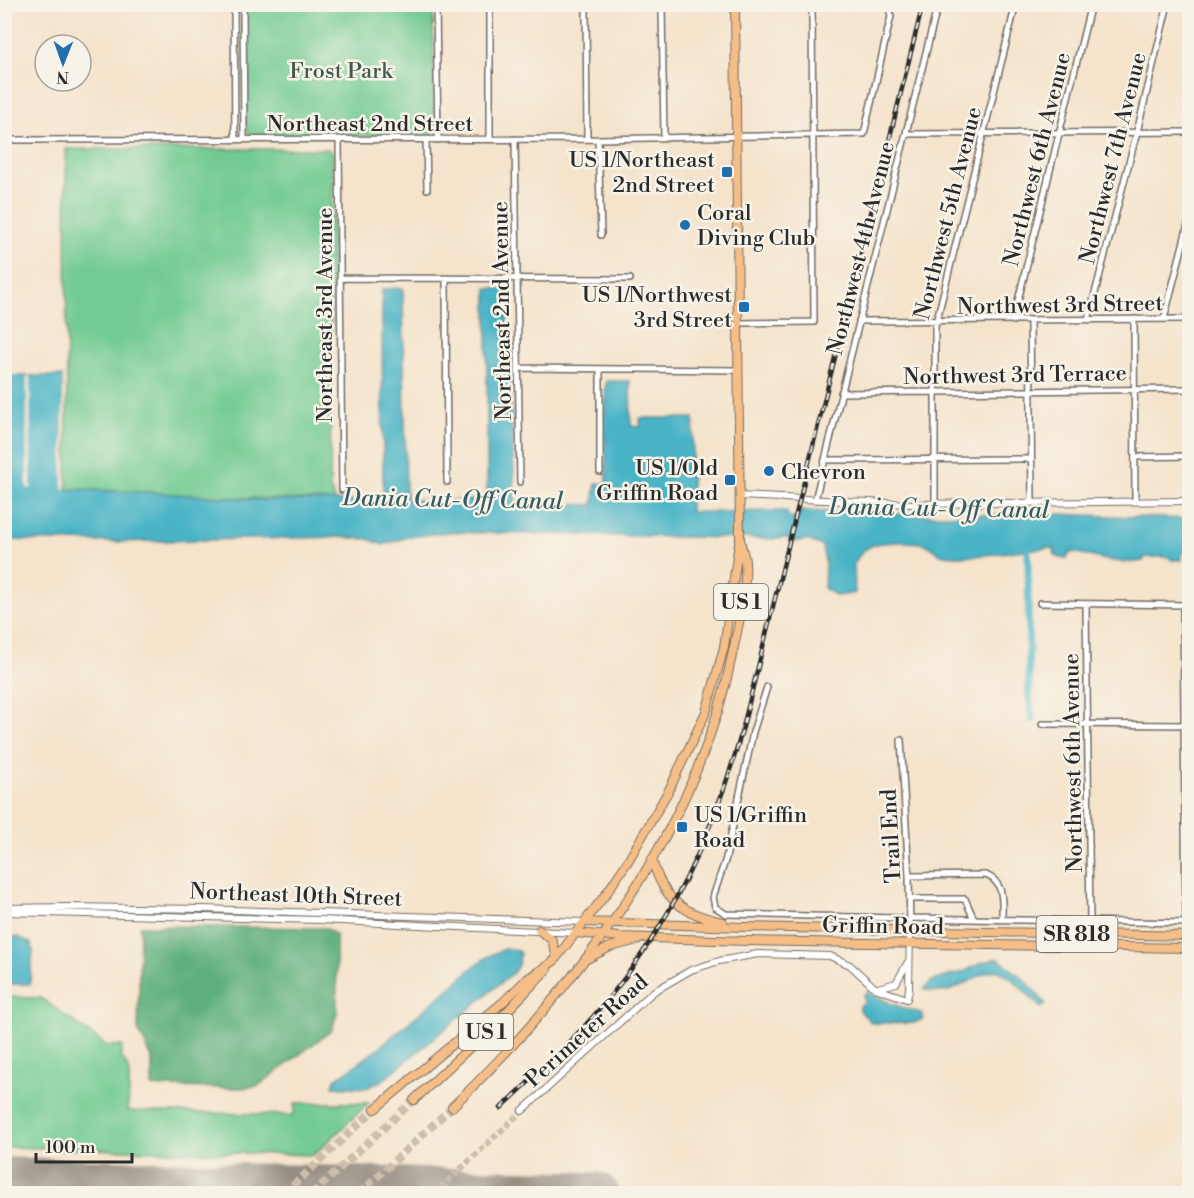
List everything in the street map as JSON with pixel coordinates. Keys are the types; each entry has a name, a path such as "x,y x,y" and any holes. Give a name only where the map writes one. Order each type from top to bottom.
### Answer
{"main road":[{"name":"US 1","path":"452,1107 517,1041 584,961 652,859 674,821 698,771 716,719 730,665 741,602 745,561 740,539 739,508 735,4"},
{"name":"US 1","path":"414,1100 500,1019 555,959 606,894 649,827 706,712 724,647 740,539"},
{"path":"652,859 661,884 680,906 700,917 745,927"},
{"name":"Griffin Road","path":"585,922 1190,936"},
{"path":"375,1109 517,990 527,979 555,959 552,940 539,930"},
{"name":"Griffin Road","path":"577,933 648,938 1190,948"},
{"path":"584,961 610,947 648,938"}],"street":[{"path":"234,4 235,140"},
{"path":"243,4 244,140"},
{"path":"436,4 438,140"},
{"path":"490,4 490,139"},
{"path":"586,4 587,139"},
{"path":"662,4 664,137"},
{"path":"738,323 814,322 812,4"},
{"name":"Northeast 2nd Street","path":"4,140 598,140 736,135 864,134 891,16 888,4"},
{"name":"Northwest 4th Avenue","path":"815,500 939,4"},
{"name":"Northwest 5th Avenue","path":"935,504 937,322 1016,4"},
{"name":"Northwest 6th Avenue","path":"1013,321 1091,4"},
{"name":"Northwest 7th Avenue","path":"1088,320 1168,4"},
{"path":"906,134 1190,132"},
{"name":"Northeast 3rd Avenue","path":"339,139 342,490"},
{"name":"Northeast 2nd Avenue","path":"515,139 520,482"},
{"path":"426,140 428,189"},
{"path":"598,140 601,235"},
{"path":"1164,319 1190,217"},
{"path":"341,278 630,279"},
{"path":"446,278 447,482"},
{"name":"Northwest 3rd Street","path":"859,321 1190,319"},
{"path":"1030,320 1032,502"},
{"path":"1134,320 1135,500"},
{"path":"518,368 738,370"},
{"path":"600,369 600,472"},
{"name":"Northwest 3rd Terrace","path":"841,393 1190,389"},
{"path":"1134,457 1190,456"},
{"path":"826,460 1031,459"},
{"path":"739,496 935,504 1190,501"},
{"path":"910,918 1188,923 1186,605 1040,603"},
{"name":"Northwest 6th Avenue","path":"1086,605 1090,921"},
{"path":"767,687 753,732 726,858 713,897 715,908 726,914 899,918"},
{"path":"706,712 716,719"},
{"path":"1042,724 1187,725"},
{"name":"Trail End","path":"901,740 910,930"},
{"path":"909,876 986,875 997,882 1002,892 1002,919"},
{"path":"910,899 964,898 974,919"},
{"path":"133,915 148,908"},
{"name":"Northeast 10th Street","path":"4,910 148,908 423,927 577,933"},
{"name":"Northeast 10th Street","path":"4,910 133,915 585,922"},
{"name":"Perimeter Road","path":"522,1111 641,1001 666,983 705,965 733,957 758,954 830,956 850,965 875,988 907,999 910,930"},
{"path":"875,988 896,983 910,958"}],"green space":[{"name":"Frost Park","path":"246,5 433,5 434,134 429,136 250,135 246,127"},
{"path":"66,149 328,149 333,153 330,488 335,501 67,489"},
{"path":"140,926 326,928 336,935 337,1013 332,1030 258,1086 241,1088 152,1087 152,1058 138,1030"},
{"path":"5,997 41,998 107,1046 122,1046 121,1058 128,1068 129,1075 128,1111 294,1115 295,1103 369,1103 314,1155 5,1147"}],"water":[{"path":"403,288 406,500 482,500 487,495 487,288 506,289 515,501 593,505 596,483 607,484 604,427 606,381 630,381 631,426 640,427 640,418 694,418 690,512 787,511 787,516 798,519 800,511 942,515 1058,514 1190,519 1189,552 1182,555 1182,560 1171,560 1170,557 1145,557 1143,561 1127,562 1100,559 1075,552 1070,553 1067,558 1060,558 1055,555 1054,548 958,556 941,554 919,543 882,543 866,549 854,563 855,593 837,596 824,588 825,561 822,546 807,540 794,542 781,537 780,539 449,532 408,537 383,545 368,539 340,537 113,542 5,540 5,376 63,376 64,489 263,500 383,501 382,289"},
{"path":"5,937 18,937 31,943 33,950 30,984 5,984"},
{"path":"505,949 516,950 520,953 514,972 383,1080 366,1088 333,1086 335,1079 380,1046 476,965 490,955"},
{"path":"998,958 1026,981 1046,1004 1041,1008 1015,982 998,971 991,971 945,991 935,992 924,989 932,981"},
{"path":"867,992 892,1004 921,1013 923,1019 914,1023 872,1023 859,1010 859,1006 865,1002 863,996"}],"pier":[{"path":"27,376 30,376 31,488 27,488"},
{"path":"63,376 65,376 65,489 63,489"}],"waterway":[{"path":"1028,549 1029,694 1032,719"}],"taxiway":[{"path":"85,1181 108,1187 118,1194"},
{"path":"228,1194 286,1186"},
{"path":"515,1191 529,1194"}],"runway":[{"path":"4,1179 597,1194"}],"tunnel":[{"path":"312,1194 414,1100"},
{"path":"359,1194 452,1107"},
{"path":"284,1194 375,1109"},
{"path":"434,1194 522,1111"}],"railway":[{"path":"501,1108 597,1012 647,947 686,878 718,804 743,727 923,4"}],"place":[{"name":"US 1/Northeast 2nd Street","path":"727,172"},
{"name":"Coral Diving Club","path":"685,225"},
{"name":"US 1/Northwest 3rd Street","path":"744,307"},
{"name":"Chevron","path":"769,471"},
{"name":"US 1/Old Griffin Road","path":"730,480"},
{"name":"US 1/Griffin Road","path":"682,827"}],"water label":[{"name":"Dania Cut-Off Canal","path":"453,499"},
{"name":"Dania Cut-Off Canal","path":"939,508"}]}
